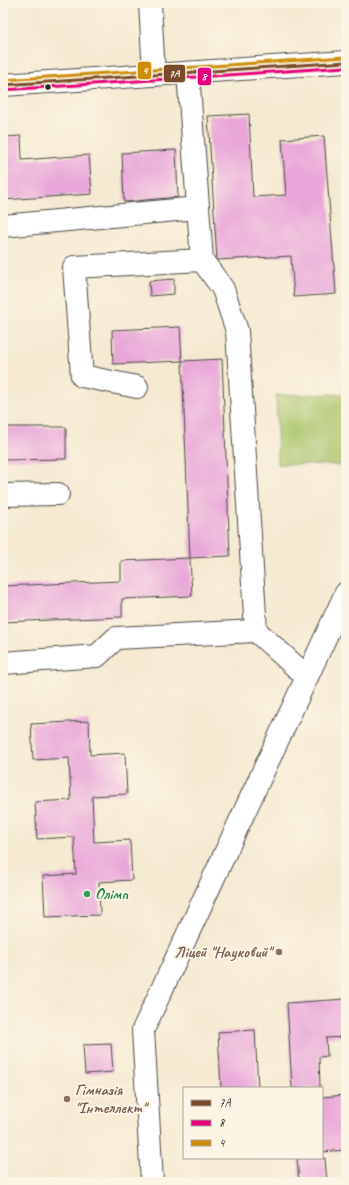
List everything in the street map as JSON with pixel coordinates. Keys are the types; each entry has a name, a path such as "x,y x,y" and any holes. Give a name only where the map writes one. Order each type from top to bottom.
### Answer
{"street":[{"path":"150,3 154,75"},
{"path":"3,85 346,62"},
{"path":"188,73 202,260 223,289 237,331 256,631 307,677"},
{"path":"3,226 198,208"},
{"path":"137,387 82,376 74,267 202,260"},
{"path":"3,495 58,494"},
{"path":"152,1182 143,1030 346,593"},
{"path":"3,663 97,656 116,638 256,631"}],"green space":[{"path":"346,394 346,465 278,464 276,395"}],"building":[{"path":"249,114 253,197 286,195 282,139 324,136 336,294 294,297 291,256 217,260 208,116"},
{"path":"21,136 22,160 89,155 92,194 3,200 3,137"},
{"path":"176,150 178,197 124,202 122,153"},
{"path":"174,279 174,294 150,296 149,281"},
{"path":"180,327 182,361 113,364 112,330"},
{"path":"222,359 230,556 190,558 182,361"},
{"path":"3,427 66,427 66,459 3,460"},
{"path":"190,558 192,596 122,599 122,617 3,622 3,586 121,581 121,561"},
{"path":"89,721 90,755 125,753 127,794 92,796 94,842 130,840 132,880 99,882 100,915 45,917 43,876 76,874 74,837 37,839 35,802 71,800 69,758 33,760 31,724"},
{"path":"346,999 346,1037 326,1038 327,1056 319,1057 320,1087 292,1087 287,1003"},
{"path":"255,1030 258,1087 221,1087 218,1032"},
{"path":"111,1044 113,1072 85,1074 83,1045"},
{"path":"346,1095 346,1150 323,1152 323,1097"},
{"path":"325,1158 327,1182 299,1182 297,1159"}],"transit line":[{"name":"4","path":"3,80 346,57"},
{"name":"7А","path":"3,85 346,62"},
{"name":"8","path":"3,90 346,67"}],"place":[{"name":"Олімп","path":"87,894"},
{"name":"Ліцей \"Науковий\"","path":"279,952"},
{"name":"Гімназія \"Інтеллект\"","path":"67,1099"}]}
